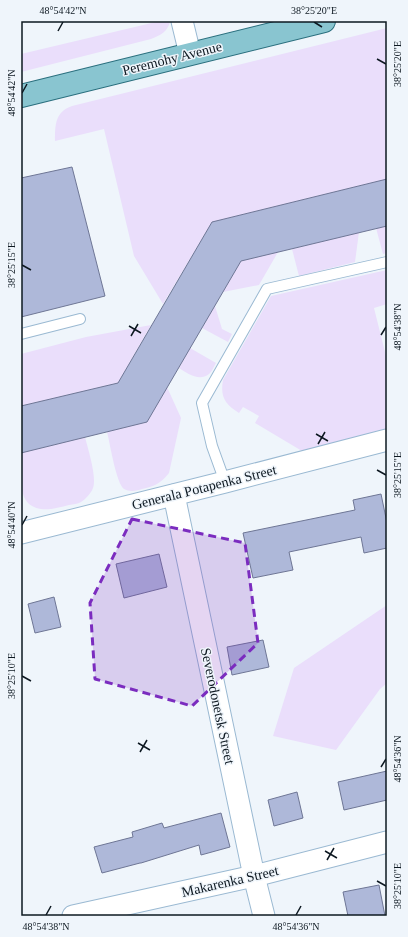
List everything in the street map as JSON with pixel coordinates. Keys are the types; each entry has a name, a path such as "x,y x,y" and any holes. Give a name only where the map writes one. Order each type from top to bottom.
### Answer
{"main road":[{"name":"Peremohy Avenue","path":"21,96 324,21"}],"street":[{"path":"182,21 190,54"},
{"name":"Generala Potapenka Street","path":"21,533 387,440"},
{"name":"Severodonetsk Street","path":"174,495 254,876 264,916"},
{"name":"Makarenka Street","path":"73,916 254,876 387,842"}],"lane":[{"path":"225,482 212,446 202,403 267,289 387,262"},
{"path":"21,334 80,319"}],"highlighted area":[{"path":"132,519 245,543 258,643 192,706 95,679 90,603"}],"shaded area":[{"path":"160,21 170,22 163,33 151,39 21,72 21,54"},
{"path":"387,28 387,179 212,222 163,304 134,256 104,129 55,141 55,130 59,115 72,106"},
{"path":"387,226 387,253 383,254 376,228"},
{"path":"359,232 355,262 299,276 292,249"},
{"path":"278,252 259,285 223,292 241,261"},
{"path":"387,270 387,304 374,308 387,360 387,429 302,451 255,423 259,416 243,407 239,413 227,403 222,391 223,380 271,296"},
{"path":"215,306 222,329 232,334 228,342 202,328"},
{"path":"151,325 118,383 21,406 21,354 86,337"},
{"path":"190,348 216,363 209,374 197,377 179,368"},
{"path":"167,387 181,418 169,473 163,480 154,486 135,491 126,490 118,479 107,432"},
{"path":"85,437 94,477 93,488 88,496 83,501 78,503 53,509 38,508 28,503 25,499 21,486 21,453"},
{"path":"387,605 387,683 380,689 336,750 273,736 294,668"}],"building":[{"path":"72,167 105,296 21,317 21,178"},
{"path":"387,179 387,226 241,261 147,422 21,453 21,406 118,383 212,222"},
{"path":"381,494 387,523 387,548 364,553 361,537 289,552 293,570 253,578 243,533 355,510 353,500"},
{"path":"159,554 167,587 124,598 116,564"},
{"path":"54,597 61,627 35,633 28,604"},
{"path":"263,640 269,667 232,675 227,647"},
{"path":"387,771 387,800 344,810 338,782"},
{"path":"297,792 303,818 274,826 268,800"},
{"path":"221,813 230,847 201,855 199,845 141,863 102,873 94,847 133,837 132,832 162,823 164,828"},
{"path":"379,885 385,916 348,916 343,892"}]}
